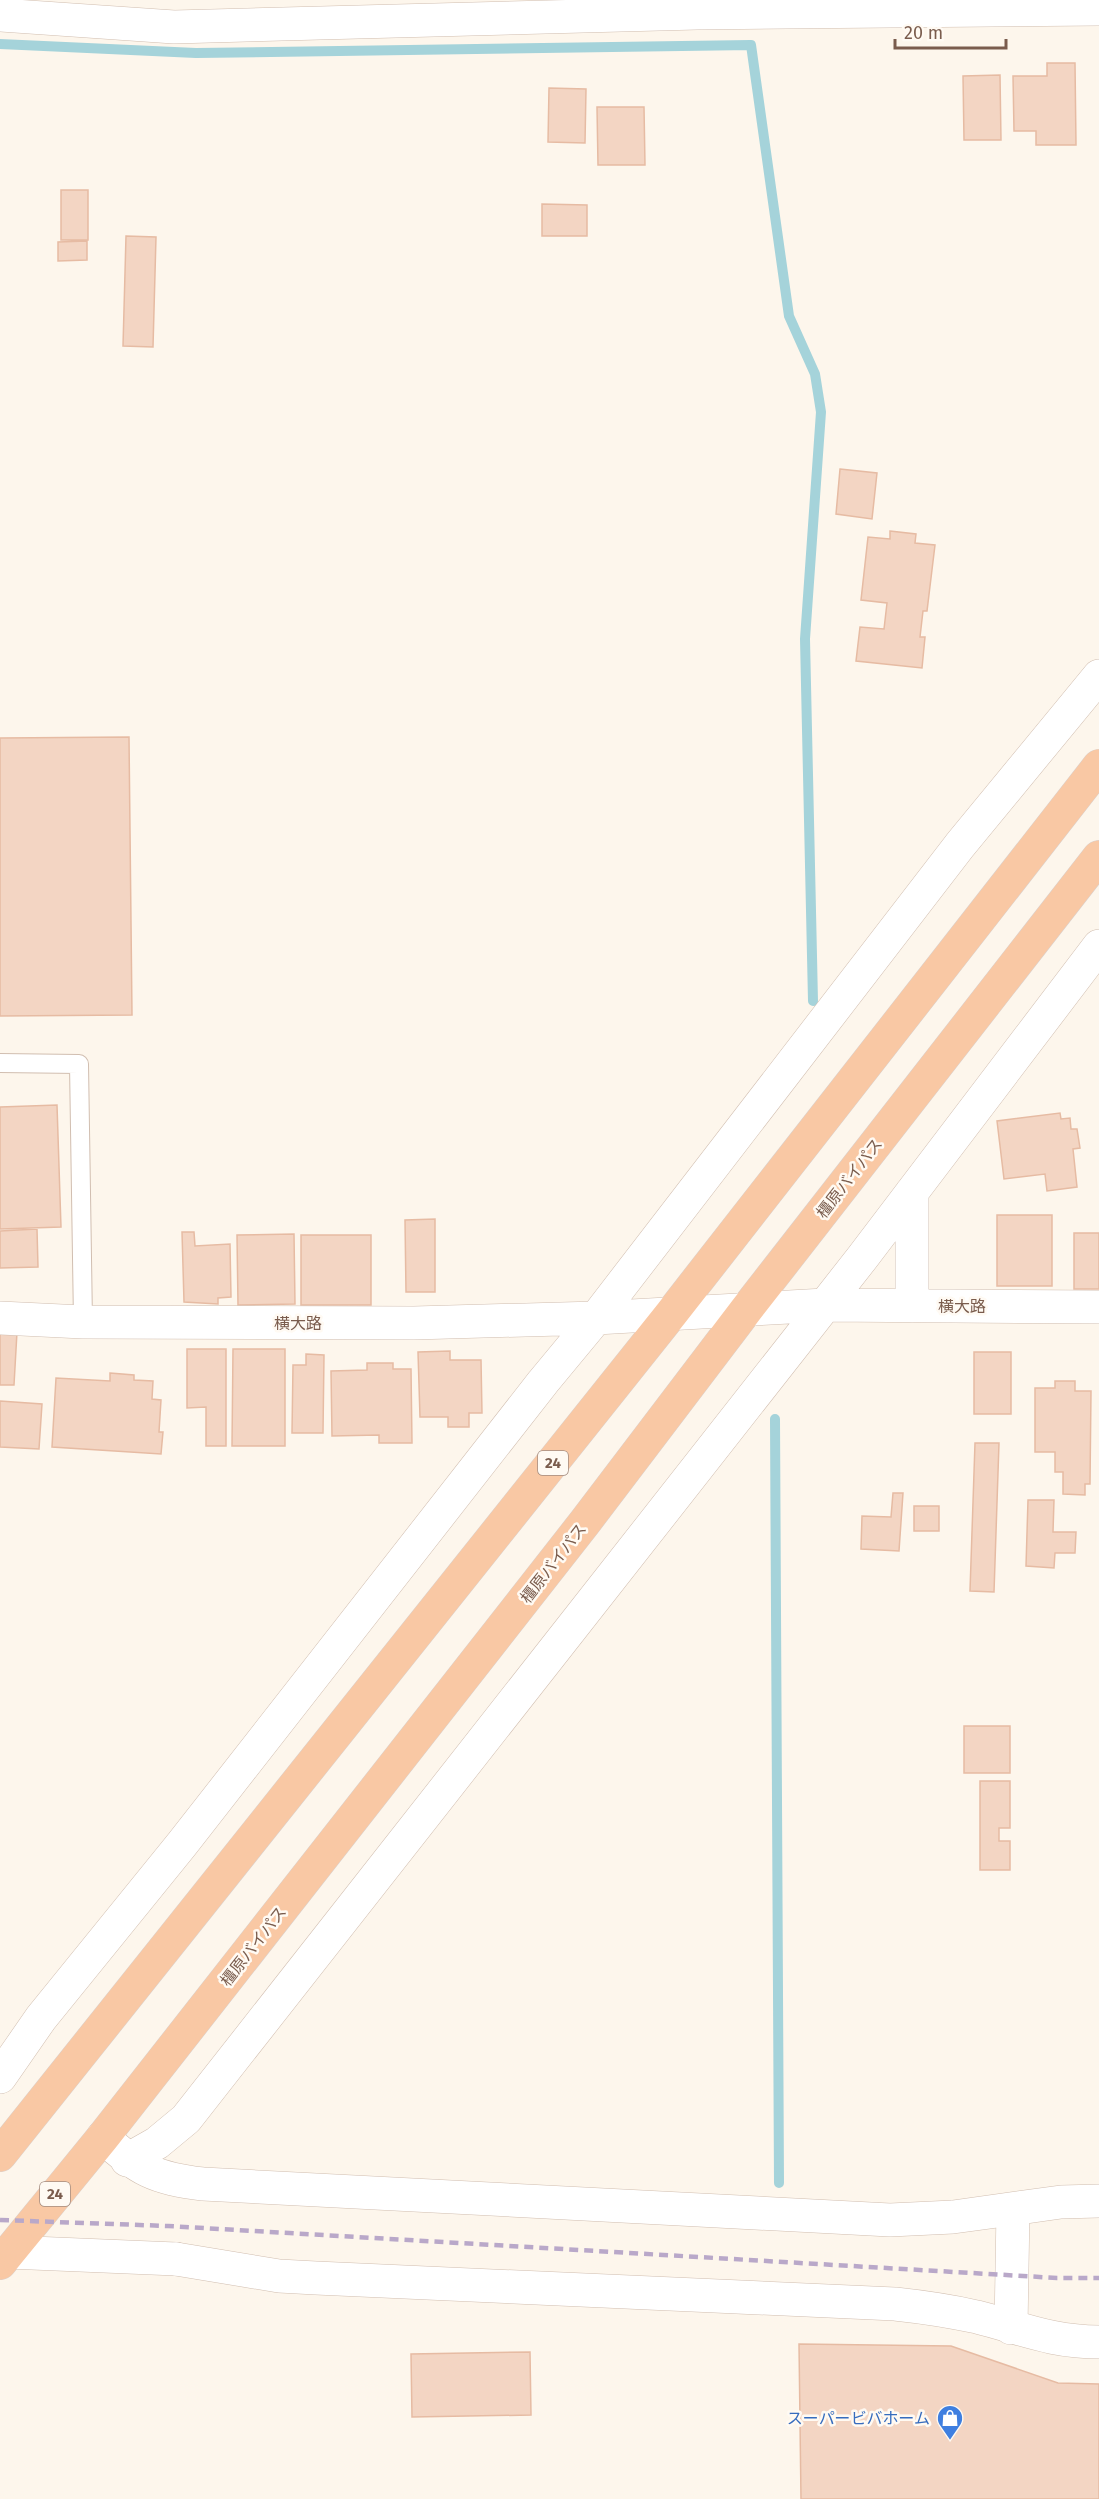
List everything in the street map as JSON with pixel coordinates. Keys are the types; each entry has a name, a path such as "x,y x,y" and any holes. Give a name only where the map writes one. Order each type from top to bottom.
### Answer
{"highway":[{"name":"24","path":"0,2155 671,1314 1099,766"},
{"name":"橿原バイパス","path":"3,2255 103,2137 578,1532 746,1310 1099,857"}],"street":[{"path":"0,15 174,27 753,6 1099,9"},
{"path":"0,2076 41,2018 182,1844 596,1318 960,845 1099,676"},
{"path":"127,2160 158,2143 186,2119 825,1305 1099,946"},
{"path":"912,1192 912,1306"},
{"name":"横大路","path":"0,1318 83,1322 414,1323 596,1318 825,1305 1099,1307"},
{"path":"103,2137 127,2160 151,2173 180,2182 203,2184 890,2220 953,2217 1061,2202 1099,2201"},
{"path":"1011,2328 1013,2210"},
{"path":"3,2255 176,2259 279,2276 895,2304 959,2313 1044,2337 1099,2342"}],"lane":[{"path":"0,1063 79,1064 83,1322"}],"building":[{"path":"1047,63 1075,63 1076,145 1036,145 1036,131 1014,131 1013,76 1047,76"},
{"path":"1000,75 1001,140 964,140 963,76"},
{"path":"549,88 586,89 585,143 548,142"},
{"path":"597,107 644,107 645,165 598,165"},
{"path":"61,190 88,190 88,240 61,240"},
{"path":"542,204 587,205 587,236 542,236"},
{"path":"126,236 156,237 153,347 123,346"},
{"path":"87,241 87,260 58,261 58,242"},
{"path":"840,469 877,473 872,519 836,514"},
{"path":"890,531 916,534 915,543 935,545 927,611 923,611 920,637 925,637 922,668 856,661 860,627 884,629 887,603 861,600 868,537 890,539"},
{"path":"129,737 132,1015 0,1016 0,738"},
{"path":"57,1105 61,1227 0,1229 0,1107"},
{"path":"1060,1113 1061,1119 1070,1118 1071,1129 1077,1129 1080,1148 1073,1149 1077,1187 1047,1191 1045,1174 1004,1179 997,1121"},
{"path":"997,1215 1052,1215 1052,1286 997,1286"},
{"path":"435,1219 435,1292 406,1292 405,1220"},
{"path":"37,1229 38,1267 0,1268 0,1231"},
{"path":"182,1232 194,1232 195,1246 230,1244 231,1297 218,1298 218,1304 184,1302"},
{"path":"1074,1233 1099,1233 1099,1289 1074,1289"},
{"path":"294,1234 295,1304 238,1305 237,1235"},
{"path":"301,1235 371,1235 371,1305 301,1305"},
{"path":"0,1331 17,1332 14,1385 0,1385"},
{"path":"187,1349 226,1349 226,1446 206,1446 206,1407 187,1408"},
{"path":"233,1349 285,1349 285,1446 232,1446"},
{"path":"450,1351 450,1360 481,1360 482,1413 469,1413 469,1427 448,1427 448,1417 420,1417 418,1352"},
{"path":"974,1352 1011,1352 1011,1414 974,1414"},
{"path":"306,1354 324,1355 323,1433 292,1433 293,1365 306,1365"},
{"path":"367,1363 393,1363 393,1369 411,1369 412,1443 379,1443 379,1435 332,1436 331,1371 367,1370"},
{"path":"110,1373 134,1375 134,1380 153,1381 152,1399 161,1400 159,1432 163,1432 161,1454 52,1447 56,1378 110,1381"},
{"path":"1055,1381 1075,1381 1075,1391 1091,1391 1090,1484 1085,1484 1085,1495 1063,1494 1063,1472 1055,1472 1055,1452 1035,1452 1035,1388 1055,1388"},
{"path":"0,1401 42,1404 39,1449 0,1447"},
{"path":"975,1443 999,1443 994,1592 970,1591"},
{"path":"893,1493 903,1493 899,1551 861,1549 862,1516 891,1517"},
{"path":"1028,1500 1054,1500 1053,1532 1076,1532 1075,1553 1055,1553 1054,1568 1026,1566"},
{"path":"914,1506 939,1506 939,1531 914,1531"},
{"path":"964,1726 1010,1726 1010,1773 964,1773"},
{"path":"980,1781 1010,1781 1010,1828 999,1828 999,1841 1010,1841 1010,1870 980,1870"},
{"name":"スーパービバホーム","path":"799,2344 951,2346 1058,2383 1099,2384 1099,2499 801,2499"},
{"path":"530,2352 531,2415 412,2417 411,2354"}],"waterway":[{"path":"0,44 196,53 751,45 789,316 815,374 821,412 805,639 813,1001"},
{"path":"775,1419 779,2183"}],"railway":[{"path":"0,2220 168,2226 1057,2278 1099,2278"}],"place":[{"name":"スーパービバホーム","path":"950,2441"}]}
